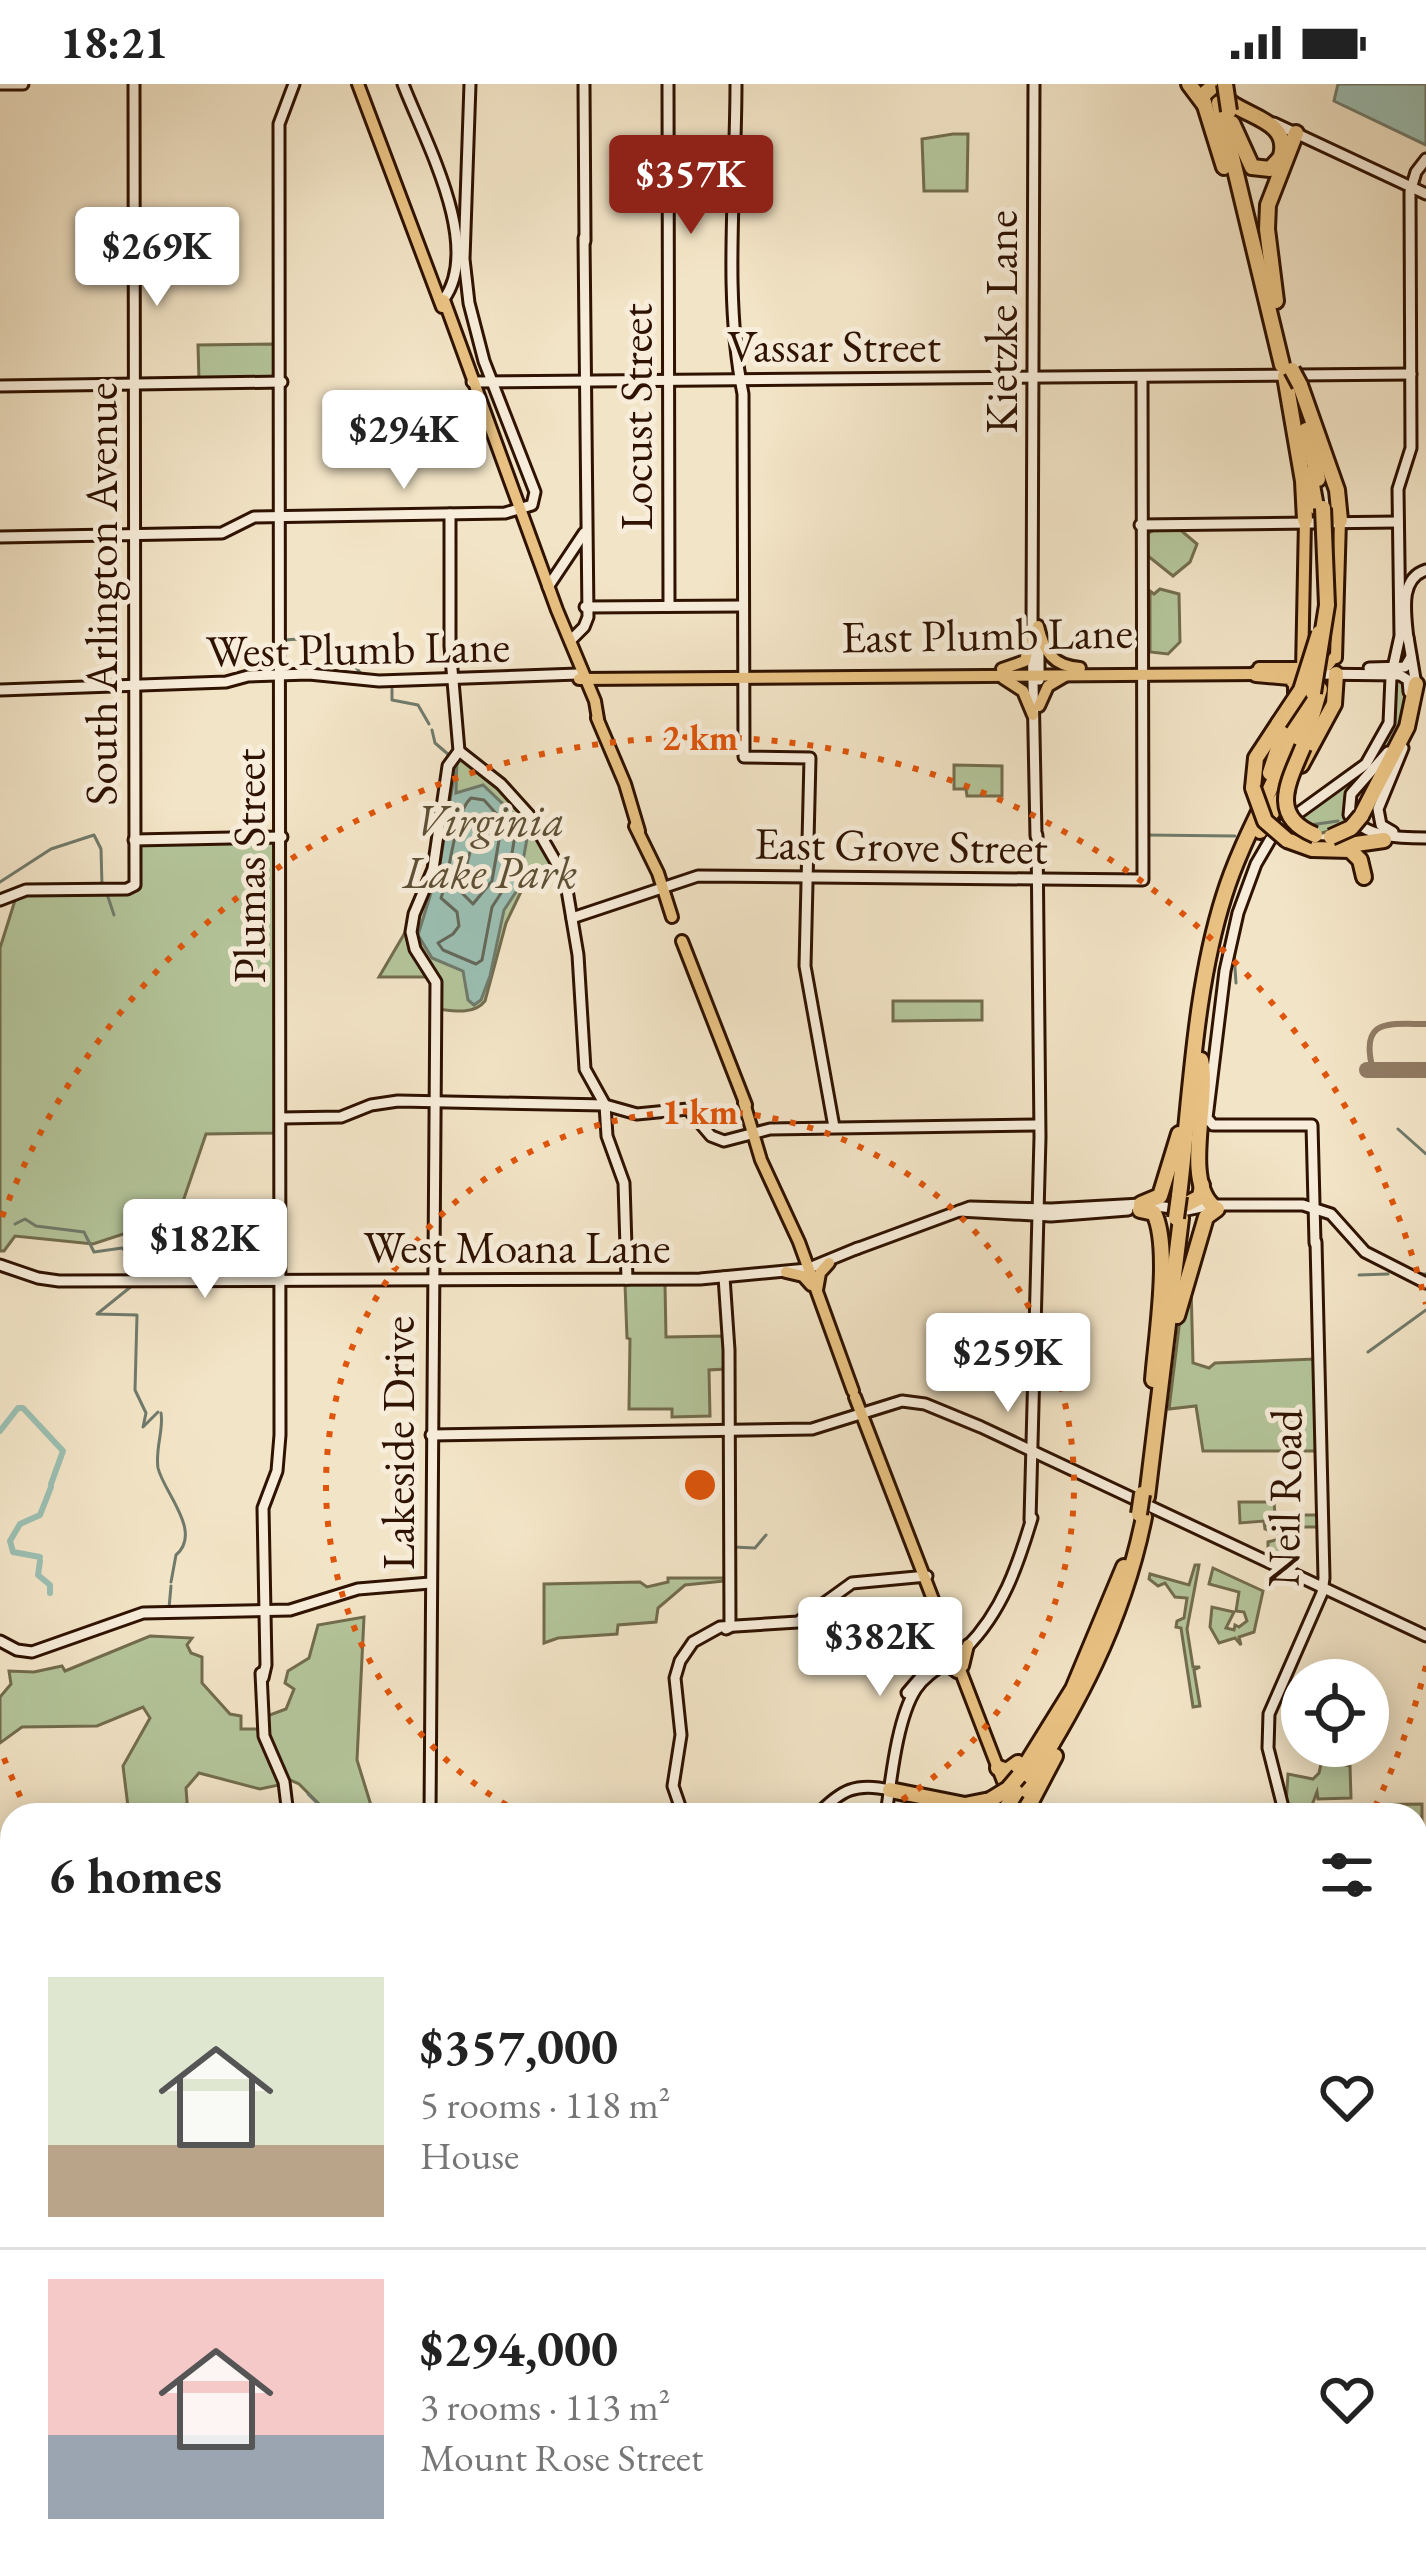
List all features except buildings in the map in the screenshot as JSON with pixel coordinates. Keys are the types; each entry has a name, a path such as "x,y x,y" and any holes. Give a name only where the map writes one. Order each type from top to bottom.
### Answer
{"highway":[{"path":"1205,86 1252,167 1268,170 1280,160 1297,131"},
{"path":"1205,86 1202,95 1223,110 1280,132 1284,142 1280,160"},
{"path":"1223,110 1259,274 1290,377 1333,475 1340,523"},
{"path":"1223,110 1276,301"},
{"path":"1297,131 1268,205 1267,235 1290,377 1320,507 1322,574 1316,673 1303,747 1286,788 1286,804 1296,824 1322,841 1350,850 1361,862 1364,877"},
{"path":"1290,377 1302,522"},
{"path":"1321,633 1300,690 1256,758 1253,788 1265,821 1287,841 1384,840"},
{"path":"1246,675 1290,677 1296,684 1316,673"},
{"path":"1179,1207 1164,1192 1166,1178 1197,1062 1218,938 1293,752 1316,673"},
{"path":"1256,835 1334,704 1316,673"},
{"path":"1020,1803 1063,1742 1121,1604 1145,1495 1209,952 1234,867 1286,759 1316,673"},
{"path":"1322,841 1351,828 1361,816 1407,727 1416,684"},
{"path":"1154,1421 1159,1226 1163,1215 1179,1207 1207,1202 1202,1185 1197,1062"},
{"path":"1154,1421 1180,1303 1207,1215 1157,1199 1166,1178"},
{"path":"968,1803 1008,1783 1063,1719 1091,1664 1141,1516"},
{"path":"1010,1803 1008,1783 1067,1702 1129,1558"},
{"path":"1008,1783 1081,1697"},
{"path":"887,1791 953,1803"}],"main road":[{"path":"359,84 407,211 448,295 472,382 922,1581 1008,1783"},
{"path":"1302,522 1316,673"},
{"path":"1316,673 1340,523"},
{"path":"543,574 557,576"},
{"path":"1035,628 1054,661 1096,670"},
{"path":"995,670 1015,668 1025,661 1035,628"},
{"path":"566,630 582,677"},
{"name":"East Plumb Lane","path":"582,677 995,670 1246,675"},
{"name":"East Plumb Lane","path":"1246,675 1242,670 1316,673"},
{"name":"East Plumb Lane","path":"744,674 1316,673"},
{"path":"982,675 1014,682 1036,710 1052,682 1075,674"},
{"path":"805,1263 826,1261"},
{"path":"816,1293 826,1261"},
{"path":"786,1272 803,1276 816,1293"},
{"path":"944,1629 968,1642 962,1676"},
{"path":"944,1629 936,1665 962,1676"},
{"path":"982,1731 1008,1783"}],"street":[{"path":"0,84 22,84"},
{"name":"South Arlington Avenue","path":"0,900 26,890 133,888 134,84"},
{"name":"Plumas Street","path":"287,1803 284,1782 263,1731 262,1678 263,1503 276,1474 280,1443 279,124 294,84"},
{"path":"0,537 225,533 252,517 450,514 520,510 532,502 533,488 475,333 448,295 456,224 403,84"},
{"path":"448,295 464,259 470,84"},
{"name":"Locust Street","path":"668,84 669,607"},
{"path":"736,84 734,327 743,394 744,757 810,758 806,969 834,1127"},
{"name":"Kietzke Lane","path":"1034,84 1035,1266"},
{"path":"566,630 586,625 582,549 584,85"},
{"path":"1205,86 1417,188"},
{"path":"1223,110 1297,131"},
{"path":"1399,178 1423,164"},
{"path":"1387,674 1398,622 1399,484 1412,448 1412,224 1423,164"},
{"path":"1382,172 1417,188"},
{"name":"Vassar Street","path":"472,382 1412,374"},
{"path":"1142,376 1142,671"},
{"path":"0,386 282,382"},
{"name":"Lakeside Drive","path":"430,1803 430,1597 426,1585 435,978 413,945 411,927 433,869 448,766 459,751 450,514"},
{"path":"1383,522 1398,536"},
{"path":"1140,524 1398,522"},
{"path":"548,587 582,549"},
{"path":"1387,674 1407,667 1411,657 1406,665 1401,664 1407,585 1426,570"},
{"path":"585,607 743,606"},
{"path":"1398,622 1416,684 1411,727 1377,817 1389,831 1424,837"},
{"path":"1387,674 1404,641"},
{"name":"East Grove Street","path":"572,918 698,876 1142,880 1142,671"},
{"name":"East Plumb Lane","path":"1316,673 1387,674"},
{"path":"1387,674 1404,676 1409,683 1404,720 1388,753 1350,796 1347,811 1354,824 1374,832 1424,837"},
{"name":"Neil Road","path":"1282,1803 1268,1748 1268,1714 1324,1588 1312,1126 1210,1124 1225,971 1256,864 1278,830 1359,771 1381,740 1390,717 1387,674"},
{"name":"West Plumb Lane","path":"0,690 228,686 282,678 371,686 582,677"},
{"path":"459,751 501,784 536,823 563,873 579,963 585,1069 605,1105 607,1136 625,1190 627,1280"},
{"path":"1364,877 1368,850 1384,840 1424,837"},
{"path":"134,840 282,840"},
{"path":"281,1118 340,1117 383,1102 434,1101 605,1105 637,1114 680,1108 693,1111 717,1140 770,1129 1038,1125"},
{"path":"1038,1210 1043,1204 1062,1209 1313,1206 1342,1226 1368,1259 1426,1286"},
{"path":"1095,1215 1114,1205"},
{"path":"826,1261 958,1211 1095,1215 1179,1207"},
{"path":"1285,1208 1310,1215 1315,1236"},
{"name":"Kietzke Lane","path":"885,1803 909,1704 920,1684 936,1665 968,1642 1018,1568 1041,1458 1034,1405 1038,1210"},
{"path":"1315,1236 1322,1219 1342,1226"},
{"name":"West Moana Lane","path":"0,1265 54,1281 432,1281 724,1277 786,1272 805,1263"},
{"name":"West Moana Lane","path":"750,1274 805,1263"},
{"path":"724,1277 729,1429 727,1628"},
{"path":"431,1435 812,1429 888,1403 911,1401 1041,1458"},
{"name":"Kietzke Lane","path":"1030,1520 1041,1458 1032,1426 1034,1405"},
{"path":"974,1426 1426,1636"},
{"path":"1020,1446 1029,1445 1032,1426"},
{"path":"681,1803 673,1786 681,1736 677,1670 700,1636 727,1628 793,1623 812,1614 841,1588 922,1581"},
{"path":"0,1641 32,1652 134,1616 301,1609 366,1588 426,1585"},
{"path":"832,1803 846,1789 861,1786 887,1791"}],"green space":[{"path":"968,134 967,191 924,191 922,139"},
{"path":"277,344 279,379 199,381 198,345"},
{"path":"1160,527 1177,527 1197,544 1190,562 1173,576 1143,552 1143,536"},
{"path":"1160,589 1179,594 1180,642 1168,654 1150,652 1150,591 1154,594"},
{"path":"1397,676 1403,678 1407,701 1403,721 1348,795 1345,808 1351,824 1319,834 1295,820 1372,762 1383,747"},
{"name":"Virginia Lake Park","path":"458,756 499,785 528,817 554,864 529,875 506,923 485,1001 463,1011 438,1009 437,974 420,953 414,920 429,884 449,771"},
{"path":"954,765 1002,766 1002,796 967,796 966,789 954,789"},
{"path":"136,841 279,841 279,1133 206,1134 178,1216 93,1244 15,1236 0,1251 0,948 17,894 134,888"},
{"name":"Virginia Lake Park","path":"410,924 407,935 431,977 379,977"},
{"path":"893,1001 982,1001 982,1020 893,1021"},
{"path":"625,1284 665,1284 666,1337 725,1336 726,1369 709,1370 710,1416 672,1417 672,1409 629,1409"},
{"path":"1191,1285 1193,1363 1209,1368 1215,1363 1315,1359 1318,1451 1203,1451 1196,1406 1169,1409 1180,1319"},
{"path":"1239,1502 1274,1502 1275,1515 1319,1515 1319,1527 1297,1527 1296,1570 1268,1557 1268,1542 1279,1539 1279,1534 1265,1529 1264,1521 1240,1523"},
{"path":"1199,1565 1187,1629 1193,1667 1200,1667 1194,1670 1200,1706 1193,1707 1181,1628 1176,1627 1184,1618 1187,1598 1175,1597 1165,1583 1158,1586 1149,1579 1150,1574 1189,1585"},
{"path":"1213,1568 1263,1591 1254,1632 1239,1637 1241,1645 1235,1638 1219,1643 1210,1627 1212,1607 1234,1612 1226,1628 1234,1630 1247,1621 1244,1612 1236,1611 1239,1592 1209,1584"},
{"path":"668,1578 725,1581 685,1585 658,1608 656,1622 618,1625 617,1634 544,1643 544,1584 640,1582 647,1587 668,1582"},
{"path":"364,1617 357,1760 370,1803 318,1803 288,1779 269,1737 267,1716 286,1709 294,1689 285,1683 288,1671 309,1658 318,1625"},
{"path":"150,1636 192,1638 187,1645 191,1653 202,1657 202,1683 230,1714 241,1716 241,1729 258,1729 279,1785 260,1789 199,1773 186,1788 187,1803 128,1803 123,1766 150,1718 143,1707 97,1726 22,1727 0,1743 0,1697 11,1684 9,1671 62,1666 65,1671"},
{"path":"1320,1767 1350,1767 1351,1798 1318,1799 1317,1792 1313,1803 1286,1803 1288,1774 1313,1779"}],"water":[{"path":"1338,84 1426,84 1426,145 1334,101"},
{"name":"Virginia Lake Park","path":"457,757 456,793 483,785 528,833 518,889 504,910 490,976 481,1000 474,1005 468,1000 463,971 432,958 418,935 440,864"}],"waterway":[{"path":"285,640 331,644 363,676"},
{"path":"234,654 271,645"},
{"path":"392,689 392,700 418,705 429,724"},
{"path":"432,730 435,743 449,755"},
{"path":"1310,825 1338,821"},
{"path":"0,882 51,849 94,835 101,849 102,886"},
{"path":"1145,835 1235,836"},
{"path":"107,894 114,915"},
{"path":"1234,953 1236,983"},
{"path":"1398,1129 1426,1154"},
{"path":"15,1224 25,1219 36,1226 84,1232 94,1252 122,1248 130,1255 132,1276"},
{"path":"1359,1275 1388,1274"},
{"path":"1420,1274 1426,1274"},
{"path":"133,1285 97,1314 137,1315 135,1390 146,1413 143,1427 158,1412"},
{"path":"1368,1352 1426,1310"},
{"path":"0,1431 23,1408 63,1451 51,1484"},
{"path":"161,1413 158,1468 185,1535 171,1582"},
{"path":"40,1557 13,1552 10,1541 20,1524 40,1515 51,1487"},
{"path":"733,1547 755,1548 766,1535"},
{"path":"40,1561 38,1575 50,1585 50,1593"},
{"path":"169,1608 171,1586"},
{"path":"308,1794 317,1803"}],"taxiway":[{"path":"1373,1070 1370,1041 1374,1033 1389,1025 1426,1024"}],"runway":[{"path":"1367,1070 1426,1070"}]}
